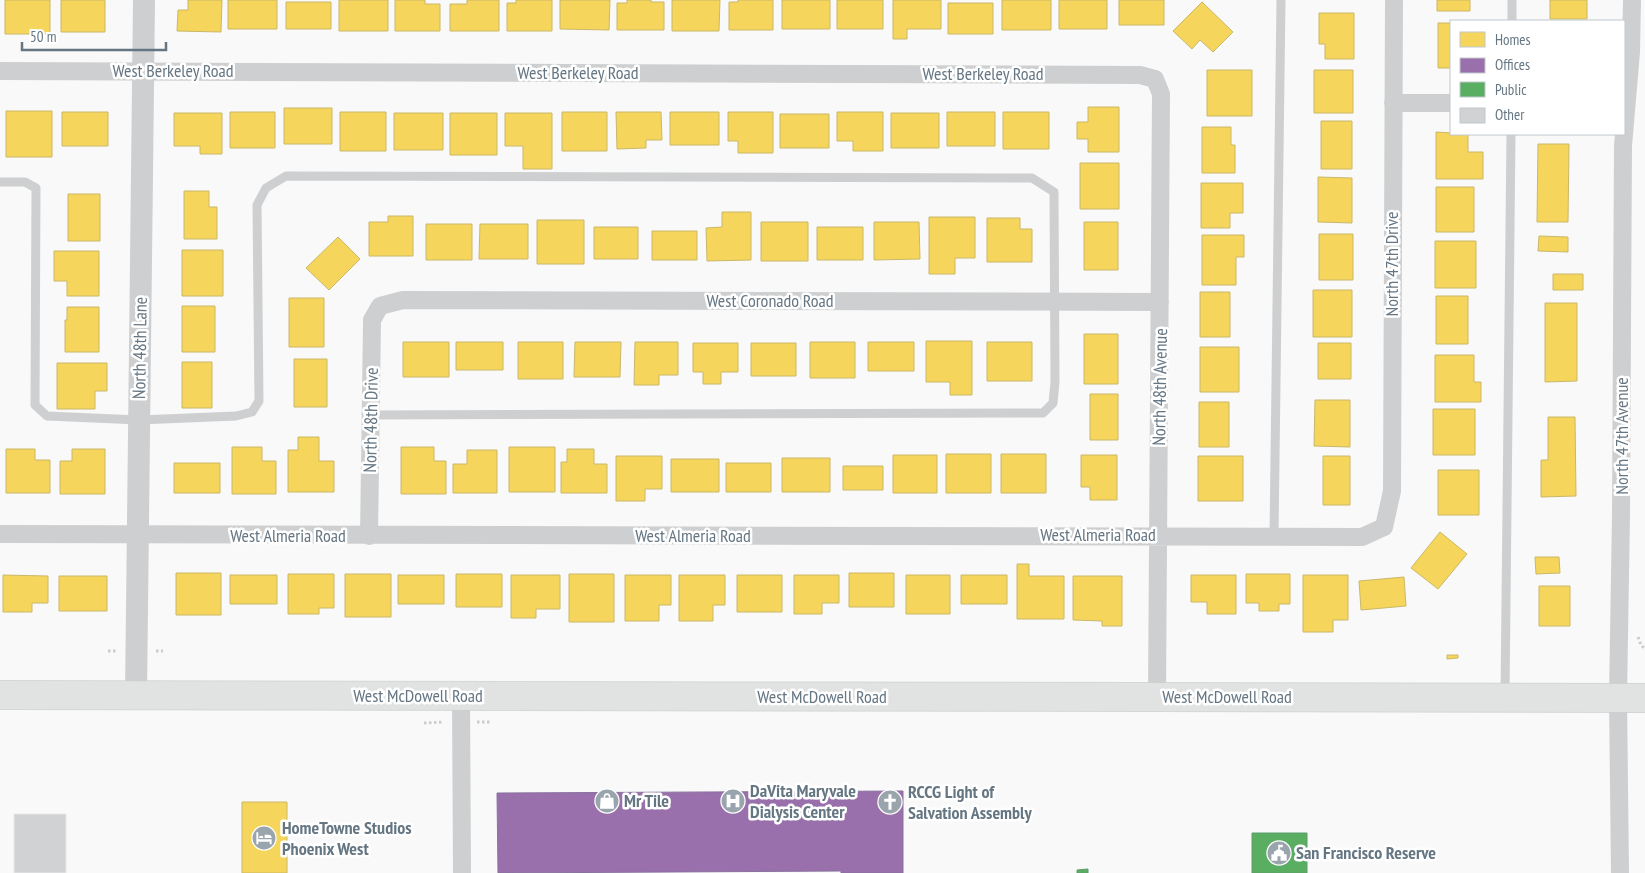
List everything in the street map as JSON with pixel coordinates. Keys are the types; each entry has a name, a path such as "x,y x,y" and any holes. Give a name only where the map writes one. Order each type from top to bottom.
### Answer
{"main road":[{"name":"West McDowell Road","path":"0,695 1645,698"}],"street":[{"name":"North 48th Lane","path":"136,696 144,0"},
{"name":"North 47th Drive","path":"1384,527 1392,491 1394,0"},
{"name":"North 47th Avenue","path":"1625,117 1631,52 1632,0"},
{"name":"West Berkeley Road","path":"0,71 1140,75 1155,79"},
{"name":"North 48th Avenue","path":"1155,79 1161,94 1157,697"},
{"path":"1393,103 1450,103"},
{"name":"North 47th Avenue","path":"1620,873 1618,698 1624,135"},
{"name":"West Coronado Road","path":"380,306 403,300 1160,302"},
{"name":"North 48th Drive","path":"370,536 372,320 380,306"},
{"name":"West Almeria Road","path":"0,534 370,536 1158,535 1362,537 1384,527"},
{"path":"461,696 462,873"}],"lane":[{"path":"1274,536 1281,0"},
{"path":"1512,0 1512,20"},
{"path":"1505,698 1511,135"},
{"path":"0,182 25,182 36,188 35,405 46,416 139,420 236,416 252,412 259,400 257,205 266,188 286,176 1032,178 1054,192 1056,382 1052,403 1043,413 371,415"}],"building: Homes":[{"path":"5,0 50,0 50,34 5,34"},
{"path":"61,0 105,0 105,32 61,32"},
{"path":"188,0 222,0 221,32 177,31 178,10 188,10"},
{"path":"228,0 277,0 277,29 228,29"},
{"path":"339,0 388,0 388,31 339,31"},
{"path":"395,0 425,0 425,4 440,4 440,31 395,31"},
{"path":"467,0 499,0 499,31 450,31 450,4 467,4"},
{"path":"516,0 552,0 552,31 507,31 507,3 516,3"},
{"path":"560,0 610,0 609,30 560,29"},
{"path":"627,0 664,2 664,30 617,30 617,3 627,3"},
{"path":"672,0 720,0 719,31 672,31"},
{"path":"738,0 773,0 773,30 729,30 729,2 738,2"},
{"path":"782,0 830,0 830,29 782,29"},
{"path":"837,0 883,0 883,29 837,29"},
{"path":"893,0 941,0 941,29 907,29 907,39 893,39"},
{"path":"1002,0 1051,0 1051,30 1002,30"},
{"path":"1059,0 1107,0 1107,29 1059,29"},
{"path":"1119,0 1164,0 1164,25 1119,25"},
{"path":"1437,0 1470,0 1470,11 1437,11"},
{"path":"1550,0 1587,0 1587,19 1550,19"},
{"path":"286,2 331,2 331,29 286,29"},
{"path":"1202,2 1233,32 1213,52 1200,40 1192,49 1173,31"},
{"path":"948,3 993,3 993,34 948,34"},
{"path":"1319,13 1354,13 1354,59 1325,59 1325,44 1319,44"},
{"path":"1438,23 1450,23 1450,68 1438,68"},
{"path":"1207,70 1252,70 1252,116 1207,116"},
{"path":"1314,70 1353,70 1353,113 1314,113"},
{"path":"1088,107 1119,107 1119,152 1088,152 1088,139 1077,139 1077,122 1088,122"},
{"path":"284,108 332,108 332,144 284,144"},
{"path":"6,111 52,111 52,157 6,157"},
{"path":"62,112 108,112 108,146 62,146"},
{"path":"230,112 275,112 275,148 230,148"},
{"path":"340,112 386,112 386,151 340,151"},
{"path":"562,112 607,112 607,151 562,151"},
{"path":"616,112 661,112 662,140 646,140 646,148 617,149"},
{"path":"670,112 719,112 719,145 670,145"},
{"path":"728,112 773,112 773,153 738,153 738,141 728,141"},
{"path":"837,112 883,112 883,151 853,151 853,141 837,141"},
{"path":"947,112 995,112 995,146 947,146"},
{"path":"1003,112 1049,112 1049,149 1003,149"},
{"path":"174,113 222,113 222,154 200,154 200,146 174,146"},
{"path":"394,113 443,113 443,150 394,150"},
{"path":"450,113 497,113 497,155 450,155"},
{"path":"505,113 552,113 552,169 523,169 523,146 505,146"},
{"path":"891,113 939,113 939,148 891,148"},
{"path":"780,114 829,114 829,148 780,148"},
{"path":"1321,121 1352,121 1352,169 1321,169"},
{"path":"1202,127 1231,127 1231,145 1235,145 1235,173 1202,173"},
{"path":"1436,132 1450,133 1450,135 1468,135 1468,152 1483,152 1483,179 1436,179"},
{"path":"1538,144 1569,144 1568,222 1537,222"},
{"path":"1080,163 1119,163 1119,209 1080,209"},
{"path":"1318,177 1352,178 1352,223 1318,222"},
{"path":"1201,183 1243,183 1243,213 1230,213 1230,228 1201,228"},
{"path":"1436,187 1474,187 1474,232 1436,232"},
{"path":"184,191 209,191 209,207 217,207 217,239 184,239"},
{"path":"68,194 100,194 100,241 68,241"},
{"path":"722,212 751,212 751,260 707,261 706,228 722,227"},
{"path":"388,216 413,216 413,256 369,256 369,222 388,222"},
{"path":"929,217 975,217 975,258 955,258 955,274 929,274"},
{"path":"987,218 1020,218 1020,229 1032,229 1032,262 987,262"},
{"path":"537,220 584,220 584,264 537,264"},
{"path":"761,222 808,222 808,261 761,261"},
{"path":"874,222 919,222 920,259 874,260"},
{"path":"1084,222 1118,222 1118,270 1084,270"},
{"path":"426,224 472,224 472,260 426,260"},
{"path":"480,224 528,224 528,259 479,259"},
{"path":"594,227 638,227 638,259 594,259"},
{"path":"817,227 863,227 863,260 817,260"},
{"path":"652,231 697,231 697,260 652,260"},
{"path":"1319,234 1353,234 1353,280 1319,280"},
{"path":"1202,235 1244,235 1244,257 1236,257 1236,285 1202,285"},
{"path":"1539,236 1568,237 1568,252 1538,251"},
{"path":"338,237 360,259 329,290 306,268"},
{"path":"1435,241 1476,241 1476,288 1435,288"},
{"path":"182,250 223,250 223,296 182,296"},
{"path":"54,251 99,251 99,296 67,296 67,281 54,281"},
{"path":"1553,274 1583,274 1583,290 1553,290"},
{"path":"1313,290 1352,290 1352,337 1313,337"},
{"path":"1200,292 1230,292 1230,337 1200,337"},
{"path":"1436,296 1468,296 1468,344 1436,344"},
{"path":"289,298 324,298 324,347 289,347"},
{"path":"1545,303 1577,303 1577,381 1545,382"},
{"path":"182,306 215,306 215,352 182,352"},
{"path":"67,307 99,307 99,352 65,352"},
{"path":"1084,334 1118,334 1118,384 1084,384"},
{"path":"926,341 972,341 972,395 950,395 950,382 926,382"},
{"path":"403,342 449,342 449,377 403,377"},
{"path":"456,342 503,342 503,370 456,370"},
{"path":"518,342 563,342 563,379 518,379"},
{"path":"575,342 621,342 620,377 574,377"},
{"path":"635,342 678,342 678,375 659,375 659,385 634,385"},
{"path":"810,342 855,342 855,378 810,378"},
{"path":"868,342 914,342 914,371 868,371"},
{"path":"987,342 1032,342 1032,381 987,381"},
{"path":"693,343 738,343 738,372 721,372 721,384 703,384 703,372 693,372"},
{"path":"751,343 796,343 796,376 751,376"},
{"path":"1318,343 1351,343 1351,379 1318,379"},
{"path":"1200,347 1239,347 1239,392 1200,392"},
{"path":"1435,355 1474,355 1474,382 1481,382 1481,402 1435,402"},
{"path":"294,359 327,359 327,407 294,407"},
{"path":"182,362 212,362 212,408 182,408"},
{"path":"57,363 107,363 107,391 95,391 95,409 57,409"},
{"path":"1090,394 1118,394 1118,440 1090,440"},
{"path":"1315,400 1350,400 1350,447 1314,446"},
{"path":"1199,402 1229,402 1229,447 1199,447"},
{"path":"1433,409 1475,409 1475,455 1433,455"},
{"path":"1548,417 1575,417 1576,496 1541,497 1541,460 1548,460"},
{"path":"298,437 319,437 319,461 334,461 334,492 288,492 288,450 298,450"},
{"path":"232,447 262,447 262,461 276,461 276,494 232,494"},
{"path":"401,447 434,447 434,461 446,461 446,494 401,494"},
{"path":"509,447 555,447 555,492 509,492"},
{"path":"6,449 35,449 35,460 50,460 50,493 6,493"},
{"path":"72,449 105,449 105,494 60,494 60,461 72,461"},
{"path":"567,449 594,449 594,464 607,464 607,493 561,493 561,462 567,462"},
{"path":"467,450 497,450 497,493 453,493 453,464 467,464"},
{"path":"946,454 991,454 991,493 946,493"},
{"path":"1001,454 1046,454 1046,493 1001,493"},
{"path":"893,455 937,455 937,493 893,493"},
{"path":"1081,455 1117,455 1117,500 1090,500 1090,487 1081,487"},
{"path":"616,456 662,456 662,489 645,489 645,501 616,501"},
{"path":"1198,456 1243,456 1243,501 1198,501"},
{"path":"1323,456 1350,456 1350,505 1323,505"},
{"path":"782,458 830,458 830,492 782,492"},
{"path":"671,459 719,459 719,492 671,492"},
{"path":"174,463 220,463 220,493 174,493"},
{"path":"726,463 771,463 771,492 726,492"},
{"path":"843,466 883,466 883,490 843,490"},
{"path":"1438,470 1479,470 1479,515 1438,515"},
{"path":"1440,532 1467,554 1438,589 1411,568"},
{"path":"1535,557 1559,557 1560,573 1536,574"},
{"path":"1017,564 1029,564 1029,576 1064,576 1064,619 1017,619"},
{"path":"176,573 221,573 221,615 176,615"},
{"path":"849,573 894,573 894,607 849,607"},
{"path":"288,574 334,574 334,608 319,608 319,614 288,614"},
{"path":"345,574 391,574 391,617 345,617"},
{"path":"456,574 502,574 502,607 456,607"},
{"path":"569,574 614,574 614,622 569,622"},
{"path":"1246,574 1290,574 1290,604 1279,604 1279,611 1259,611 1259,603 1246,603"},
{"path":"3,575 48,576 48,603 32,603 32,612 3,612"},
{"path":"230,575 277,575 277,604 230,604"},
{"path":"398,575 444,575 444,604 398,604"},
{"path":"511,575 560,575 560,609 536,609 536,618 511,618"},
{"path":"625,575 671,575 671,605 659,605 659,621 625,621"},
{"path":"679,575 725,575 725,605 713,605 713,621 679,621"},
{"path":"737,575 782,575 782,612 737,612"},
{"path":"794,575 839,575 839,603 822,603 822,614 794,614"},
{"path":"906,575 950,575 950,614 906,614"},
{"path":"961,575 1007,575 1007,604 961,604"},
{"path":"1191,575 1236,575 1236,614 1207,614 1207,602 1191,602"},
{"path":"1303,575 1348,575 1348,620 1333,620 1333,632 1303,632"},
{"path":"59,576 107,576 107,611 59,611"},
{"path":"1073,576 1122,576 1122,626 1102,626 1102,621 1073,620"},
{"path":"1404,577 1406,606 1361,610 1359,581"},
{"path":"1539,586 1570,586 1570,626 1539,626"},
{"path":"1447,655 1458,655 1458,658 1447,659"},
{"name":"HomeTowne Studios Phoenix West","path":"242,802 287,802 287,873 242,873"}],"building: Offices":[{"path":"903,791 903,873 841,873 841,871 498,873 497,793"}],"building: Public":[{"name":"San Francisco Reserve","path":"1252,833 1307,833 1307,873 1252,873"},
{"path":"1088,869 1088,873 1077,873 1077,870"}],"building: Other":[{"path":"14,814 66,814 66,873 14,873"}],"place":[{"name":"Mr Tile","path":"607,801"},
{"name":"DaVita Maryvale Dialysis Center","path":"733,801"},
{"name":"RCCG Light of Salvation Assembly","path":"890,802"},
{"name":"HomeTowne Studios Phoenix West","path":"264,838"},
{"name":"San Francisco Reserve","path":"1279,853"}]}
